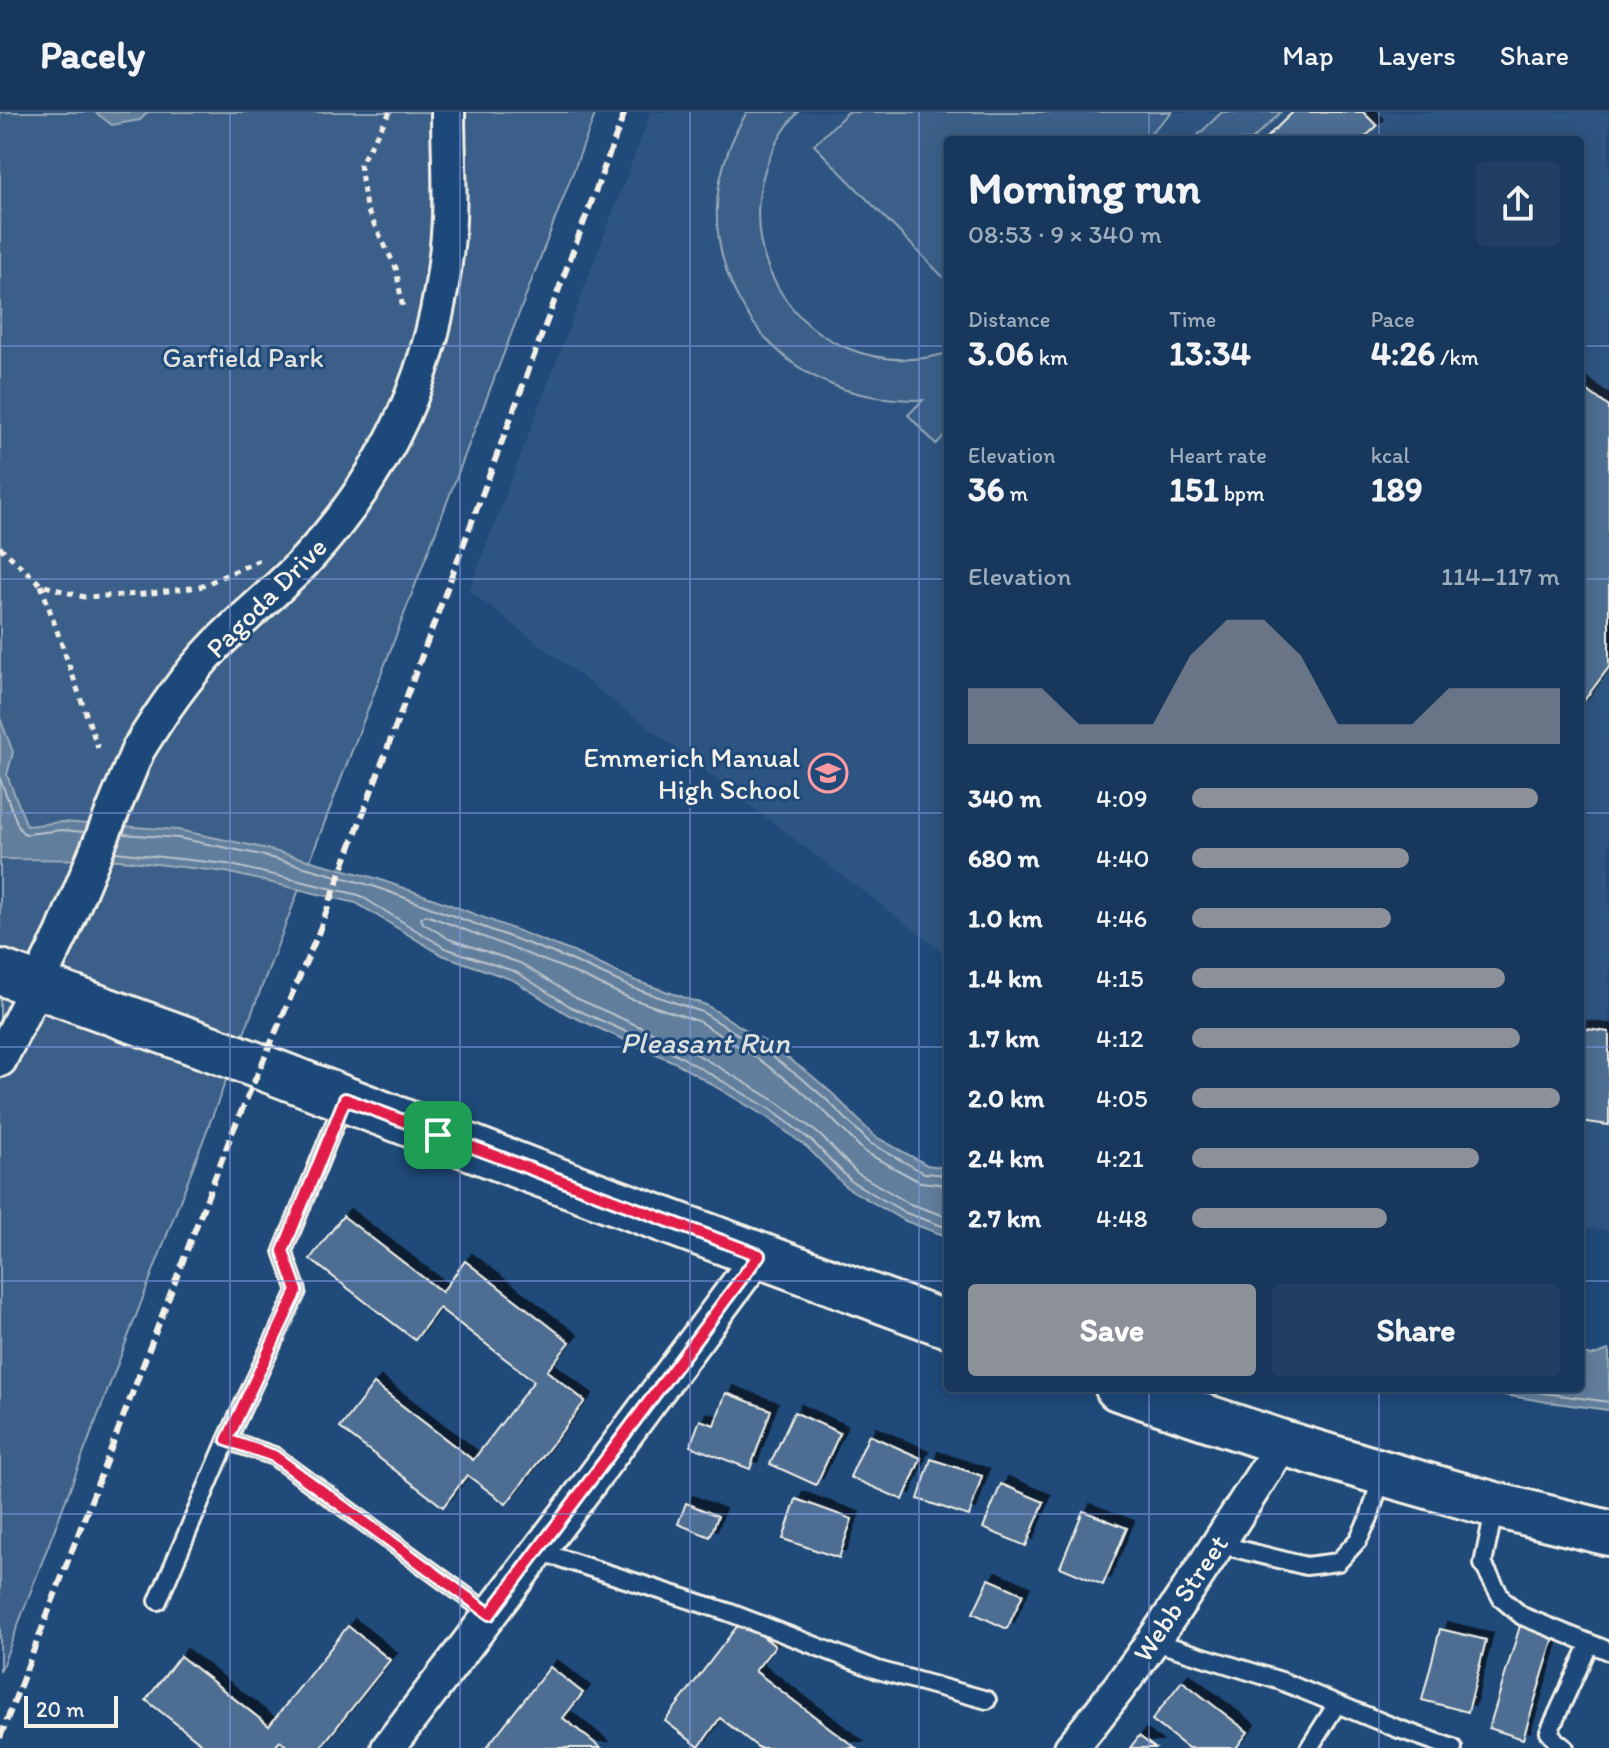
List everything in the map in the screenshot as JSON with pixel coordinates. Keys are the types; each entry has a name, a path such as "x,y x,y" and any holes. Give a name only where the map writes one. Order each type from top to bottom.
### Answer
{"street":[{"name":"Pagoda Drive","path":"0,1060 19,978 62,934 138,750 186,678 248,614 304,563 341,520 375,472 397,433 423,364 441,290 447,245 448,112"},
{"path":"19,978 944,1324"},
{"path":"388,1748 759,1255"},
{"path":"1130,1392 1383,1473 1609,1533"},
{"name":"Webb Street","path":"1071,1748 1152,1641 1283,1443"}],"lane":[{"path":"158,1601 227,1440 297,1291 283,1251 345,1099"},
{"path":"227,1440 274,1456 490,1614"},
{"path":"1218,1544 1306,1566 1338,1562 1364,1529 1383,1473"},
{"path":"1495,1505 1483,1564 1502,1599 1522,1616 1609,1651"},
{"path":"538,1551 728,1612 878,1670 987,1700"},
{"path":"1152,1641 1281,1681 1453,1748"},
{"path":"1565,1748 1549,1732 1590,1643"},
{"path":"1309,1748 1337,1704"}],"path":[{"path":"390,112 360,164 366,208 396,268 403,323"},
{"path":"0,547 41,585 84,597 199,587 263,558"},
{"path":"41,585 98,748"}],"shaded area":[{"name":"Emmerich Manual High School","path":"651,112 1609,112 1609,1231 1584,1228 1584,136 944,136 944,953 469,591"}],"green space":[{"name":"Garfield Park","path":"0,112 596,112 0,1672"},
{"path":"747,112 798,112 770,157 758,204 762,250 780,291 809,325 848,349 895,359 944,353 944,436 936,444 908,415 923,400 871,396 821,380 795,365 753,323 726,269 719,240 717,210 720,180 734,136"},
{"path":"848,112 1172,112 1147,136 944,136 944,278 814,145"},
{"path":"1222,112 1281,112 1256,136 1197,136"}],"water":[{"path":"95,112 148,112 140,120 112,125"},
{"name":"Pleasant Run","path":"0,718 13,752 7,775 27,826 61,822 178,830 259,847 375,878 443,902 573,952 636,981 706,1005 811,1075 874,1136 927,1165 944,1167 944,1235 903,1220 846,1187 808,1148 768,1118 674,1062 567,1014 513,980 442,955 356,903 226,872 121,860 0,859"},
{"path":"1609,1350 1609,1410 1485,1392 1584,1392 1584,1354 1591,1356"}],"building":[{"path":"1293,112 1363,112 1377,126 1366,136 1268,136"},
{"path":"1584,388 1609,407 1609,667 1584,701"},
{"path":"1584,1029 1609,1032 1609,1125 1584,1122"},
{"path":"343,1216 442,1292 465,1261 570,1342 547,1371 585,1401 506,1504 467,1475 443,1507 340,1428 374,1384 473,1460 534,1381 439,1308 415,1340 310,1259"},
{"path":"726,1393 771,1410 750,1469 690,1446 700,1420 714,1425"},
{"path":"794,1412 840,1433 816,1485 770,1464"},
{"path":"869,1435 921,1458 903,1500 850,1477"},
{"path":"931,1459 982,1476 969,1516 918,1499"},
{"path":"1001,1484 1044,1502 1026,1546 983,1528"},
{"path":"796,1499 852,1519 839,1558 783,1539"},
{"path":"686,1503 718,1516 710,1537 678,1524"},
{"path":"1083,1511 1127,1528 1103,1585 1060,1567"},
{"path":"989,1579 1023,1594 1007,1629 973,1613"},
{"path":"742,1620 775,1646 755,1671 856,1748 759,1748 720,1718 699,1747 665,1721"},
{"path":"348,1626 390,1660 320,1748 289,1748 280,1741 274,1748 207,1748 146,1700 180,1656 269,1726"},
{"path":"1520,1626 1554,1637 1523,1739 1489,1728"},
{"path":"1440,1629 1486,1640 1468,1712 1422,1700"},
{"path":"550,1667 583,1693 563,1718 601,1748 486,1748"},
{"path":"1182,1681 1248,1732 1236,1748 1188,1748 1152,1720"},
{"path":"1139,1736 1155,1748 1130,1748"}],"railway":[{"path":"0,1738 232,1133 318,934 625,112"}],"place":[{"name":"Emmerich Manual High School","path":"828,773"}],"route":[{"path":"345,1099 438,1135 759,1255 490,1614 274,1456 227,1440 297,1291 283,1251 345,1099"}]}
